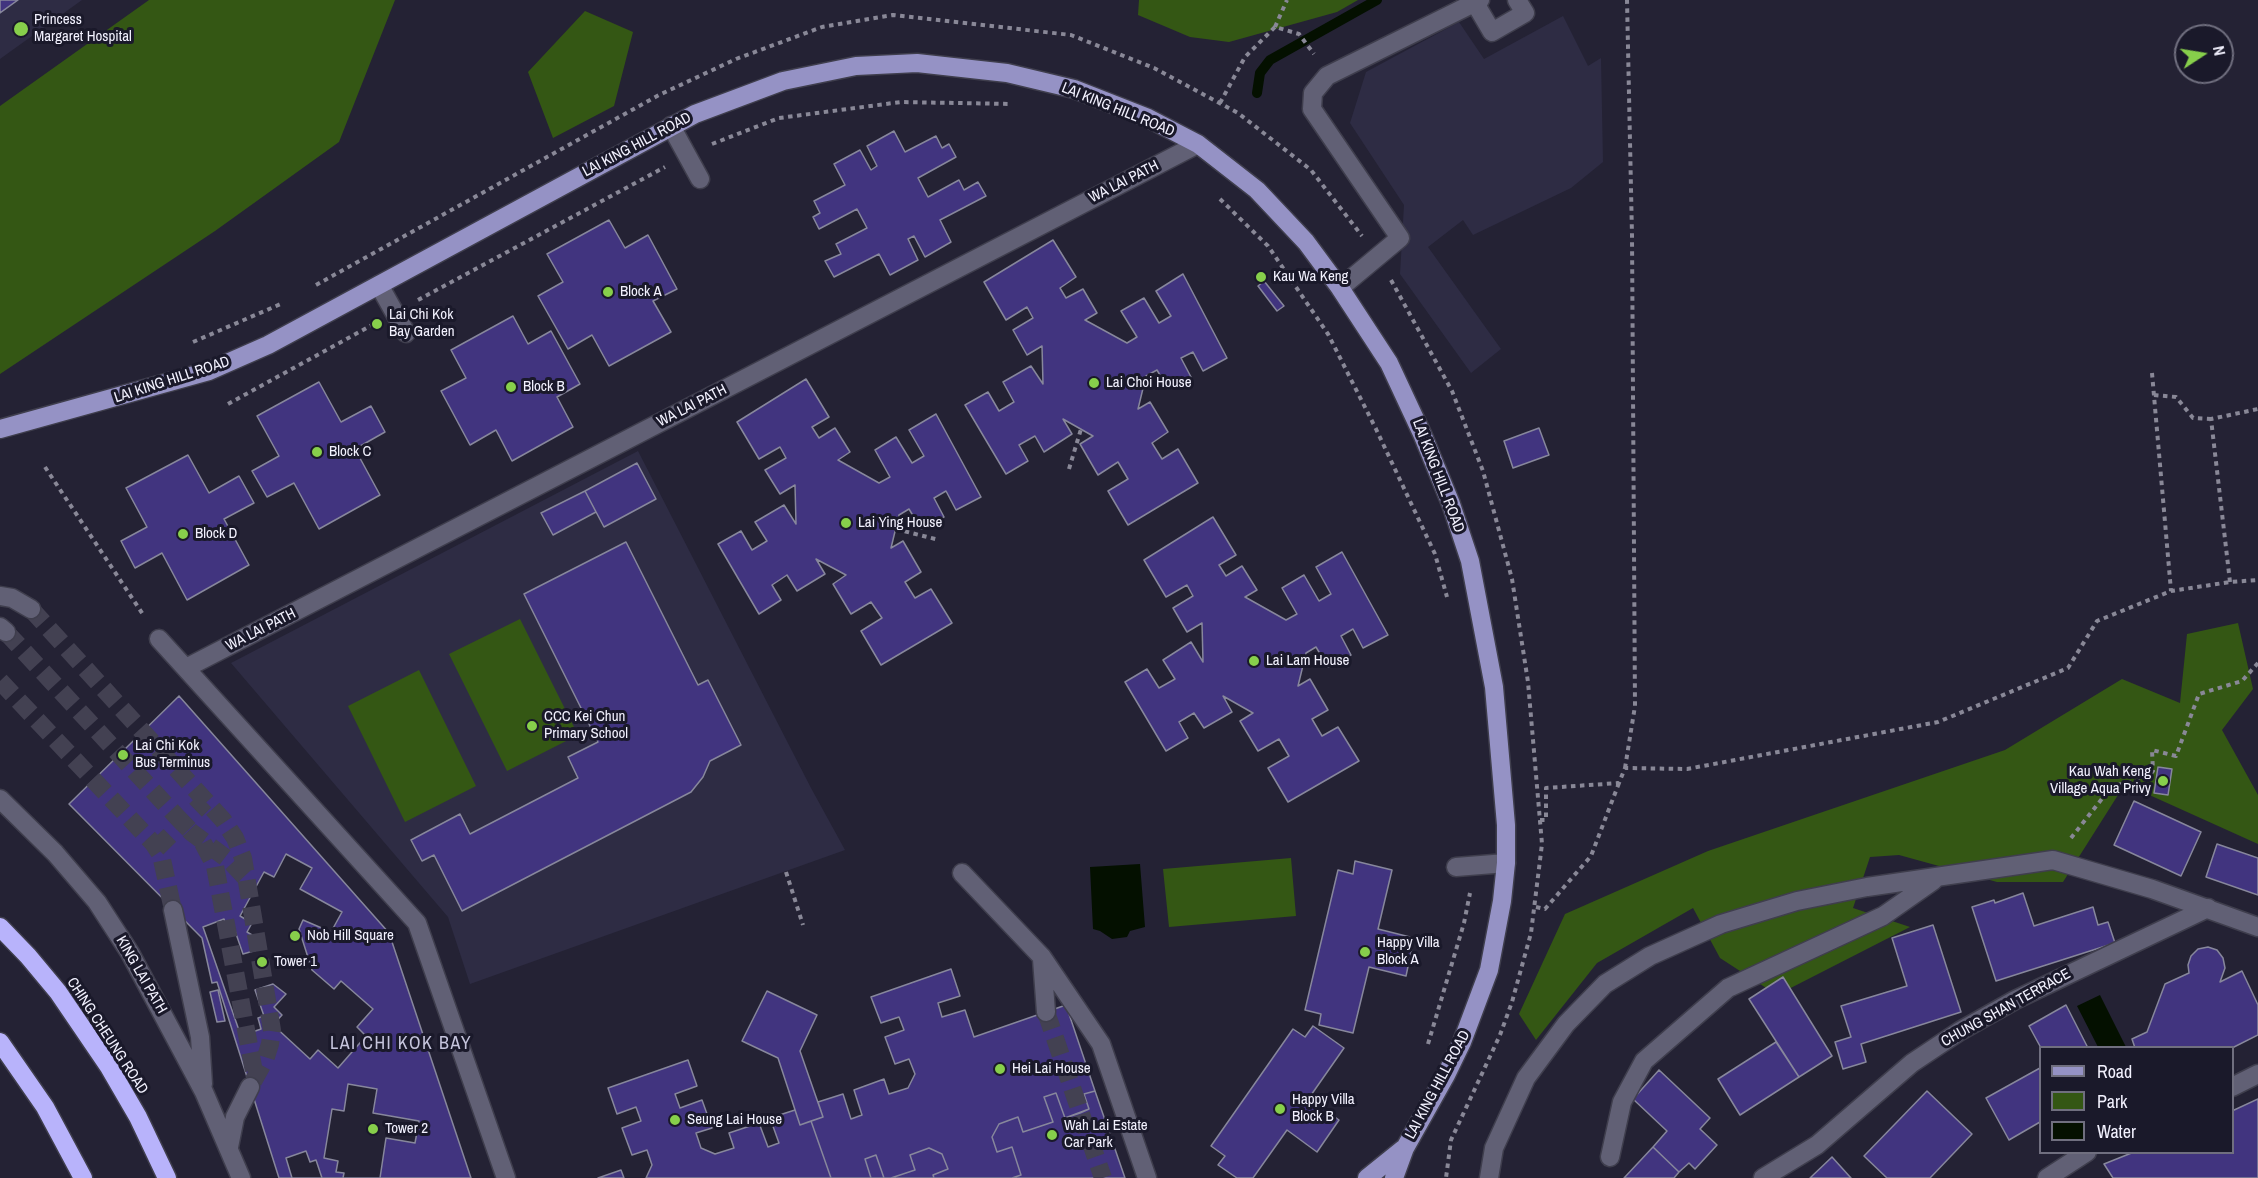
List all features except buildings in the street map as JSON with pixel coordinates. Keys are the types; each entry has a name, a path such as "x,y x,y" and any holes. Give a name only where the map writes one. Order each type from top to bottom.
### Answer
{"highway":[{"name":"CHING CHEUNG ROAD","path":"0,927 58,992 109,1067 128,1100 166,1178"},
{"path":"0,1042 45,1107 83,1178"}],"main road":[{"name":"LAI KING HILL ROAD","path":"0,429 210,371 268,345 671,126 695,114 783,81 856,66 917,63 1007,73 1074,89 1148,118 1198,144 1257,190 1306,242 1340,288 1399,382 1451,504 1470,561 1494,687 1506,825 1506,863 1502,901 1491,958 1475,1008 1446,1075 1405,1148 1394,1178"},
{"name":"LAI KING HILL ROAD","path":"1367,1178 1405,1148"}],"street":[{"path":"1340,288 1400,238 1312,109 1313,93 1326,76 1478,1 1492,32 1525,13 1517,0"},
{"path":"671,126 699,179"},
{"name":"WA LAI PATH","path":"186,668 1198,144"},
{"path":"380,285 406,333"},
{"path":"0,596 12,598 31,609"},
{"path":"159,639 417,923 506,1178"},
{"name":"KING LAI PATH","path":"0,799 55,853 97,902 130,953 204,1092 241,1178"},
{"path":"1489,1178 1494,1148 1526,1078 1566,1024 1605,984 1650,956 1721,924 1797,901 1867,887 2053,860 2208,908 2258,927"},
{"path":"1456,867 1506,863"},
{"path":"962,873 1042,957 1101,1044 1148,1178"},
{"path":"1610,1157 1623,1102 1644,1061 1728,988 1883,916 1937,878"},
{"name":"CHUNG SHAN TERRACE","path":"1763,1178 1817,1145 1912,1063 1960,1031 2015,1000 2208,908"},
{"path":"173,910 200,1037 204,1092"},
{"path":"1042,957 1046,1012"},
{"path":"2234,1086 2258,1074"},
{"path":"229,1147 235,1117 250,1087"},
{"path":"2047,1178 2084,1154"}],"path":[{"path":"1220,104 1245,57 1275,27 1287,0"},
{"path":"1536,907 1545,909 1591,856 1625,768 1635,706 1632,236 1627,0"},
{"path":"315,285 659,95 736,58 822,27 893,15 1071,35 1154,68 1238,113 1311,170 1376,257 1452,391 1483,471 1512,579 1528,682 1542,844 1532,933 1500,1035 1450,1140 1446,1178"},
{"path":"1275,27 1299,34 1309,48"},
{"path":"228,404 687,155 779,118 901,102 1020,104"},
{"path":"1212,192 1268,246 1328,334 1435,554 1449,608"},
{"path":"193,342 284,302"},
{"path":"2152,373 2171,591"},
{"path":"2154,395 2176,397 2193,418 2211,419 2258,409"},
{"path":"2211,419 2230,582"},
{"path":"1069,468 1081,429"},
{"path":"45,467 159,639"},
{"path":"896,529 939,540"},
{"path":"1625,768 1687,769 1938,722 2068,668 2097,621 2171,591 2258,580"},
{"path":"2053,860 2112,786 2146,779 2153,771 2152,750 2176,756 2199,694 2242,681 2258,663"},
{"path":"1540,820 1546,820 1546,788 1619,783"},
{"path":"1424,1053 1433,1032 1464,923 1476,865"},
{"path":"786,872 803,925"}],"shaded area":[{"name":"Princess Margaret Hospital","path":"0,0 82,0 0,59"},
{"path":"1563,16 1588,66 1601,58 1603,162 1571,188 1473,235 1463,220 1428,247 1501,349 1471,373 1400,274 1404,205 1350,123 1366,72 1459,22 1484,59"},
{"name":"CCC Kei Chun Primary School","path":"638,451 845,850 470,984 448,917 231,663"}],"green space":[{"path":"149,0 395,0 339,142 215,231 0,374 0,106"},
{"path":"1139,0 1358,0 1337,12 1229,42 1190,37 1138,15"},
{"path":"585,11 633,32 614,106 553,138 528,72"},
{"path":"520,619 578,735 507,771 449,654"},
{"path":"2238,623 2253,689 2222,730 2258,795 2258,844 2125,784 2063,882 1997,882 1899,855 1870,857 1853,908 1910,927 1777,995 1720,958 1693,908 1597,963 1536,1040 1519,1014 1565,914 1708,851 2005,750 2122,679 2180,703 2187,634"},
{"path":"419,670 476,786 405,822 348,706"},
{"path":"1291,858 1296,916 1169,927 1163,869"}],"water":[{"path":"1140,864 1145,927 1130,931 1127,937 1112,939 1093,929 1090,867"},
{"path":"2100,995 2126,1046 2097,1046 2077,1006"}],"waterway":[{"path":"1257,93 1260,73 1270,60 1377,0"}],"tunnel":[{"path":"31,609 223,820 235,838 243,858 272,1030 265,1060 250,1087"},
{"path":"6,632 191,832 230,861 245,877"},
{"path":"0,681 153,843 161,855 173,910"},
{"path":"157,848 205,801"},
{"path":"203,843 215,866 255,1077"},
{"path":"1046,1012 1103,1178"}],"place":[{"name":"Princess Margaret Hospital","path":"21,29"},
{"name":"Kau Wa Keng","path":"1261,277"},
{"name":"Block A","path":"608,292"},
{"name":"Lai Chi Kok Bay Garden","path":"377,324"},
{"name":"Lai Choi House","path":"1094,383"},
{"name":"Block B","path":"511,387"},
{"name":"Block C","path":"317,452"},
{"name":"Lai Ying House","path":"846,523"},
{"name":"Block D","path":"183,534"},
{"name":"Lai Lam House","path":"1254,661"},
{"name":"CCC Kei Chun Primary School","path":"532,726"},
{"name":"Lai Chi Kok Bus Terminus","path":"123,755"},
{"name":"Kau Wah Keng Village Aqua Privy","path":"2163,781"},
{"name":"Nob Hill Square","path":"295,936"},
{"name":"Happy Villa Block A","path":"1365,952"},
{"name":"Tower 1","path":"262,962"},
{"name":"Hei Lai House","path":"1000,1069"},
{"name":"Happy Villa Block B","path":"1280,1109"},
{"name":"Seung Lai House","path":"675,1120"},
{"name":"Tower 2","path":"373,1129"},
{"name":"Wah Lai Estate Car Park","path":"1052,1135"}],"district":[{"name":"LAI CHI KOK BAY","path":"401,1044"}]}
